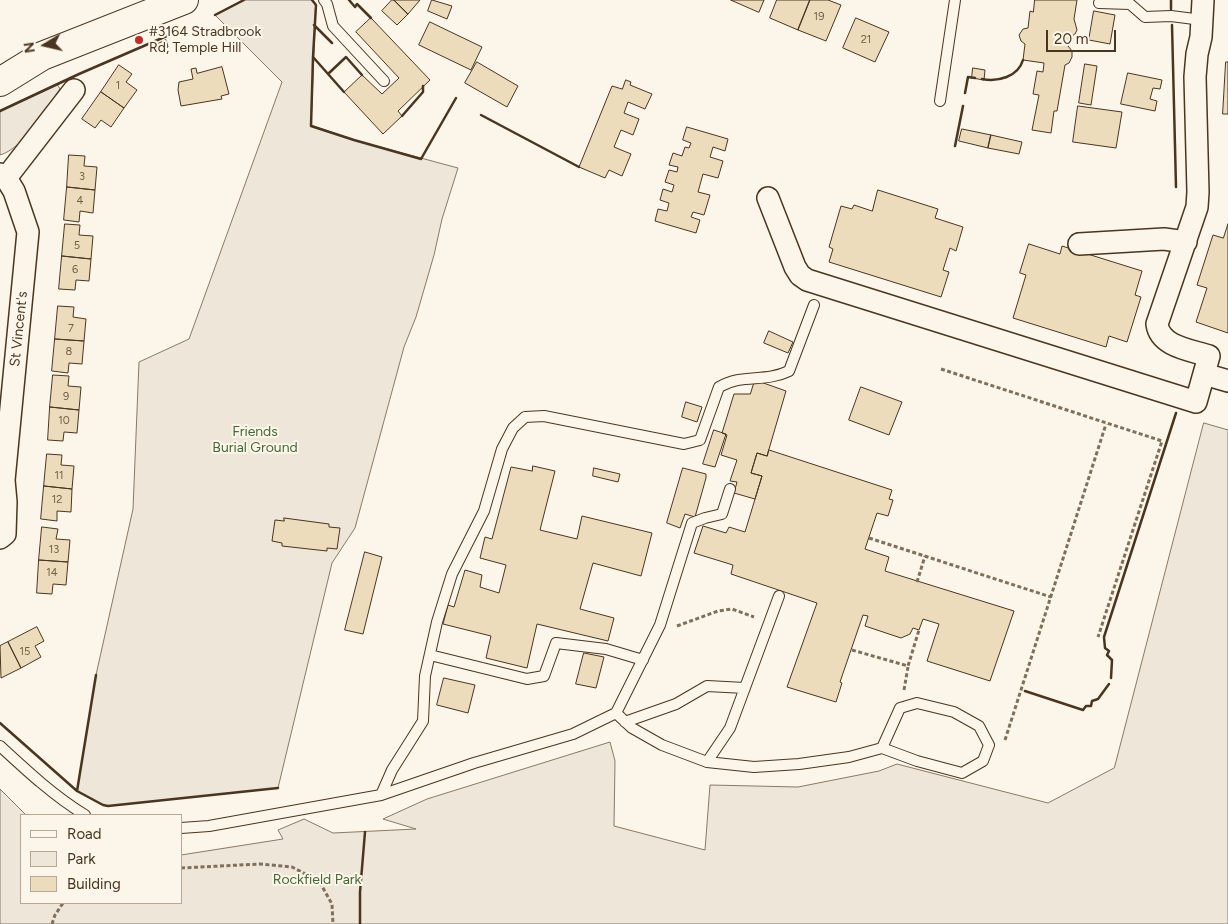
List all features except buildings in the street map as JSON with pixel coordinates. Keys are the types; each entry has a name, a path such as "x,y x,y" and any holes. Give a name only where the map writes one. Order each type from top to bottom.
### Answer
{"main road":[{"path":"0,82 42,56 141,8 184,0"},
{"path":"0,61 14,56 42,56"}],"street":[{"path":"768,198 794,267 807,280 1196,402 1209,356 1163,339 1157,324 1186,242 1198,199 1195,77 1202,10"},
{"name":"St Vincent's","path":"0,538 5,534 6,502 2,479 28,232 14,191 3,176 74,90"},
{"path":"1079,244 1154,239 1186,242"},
{"path":"1204,374 1228,381"}],"lane":[{"path":"324,0 327,4 333,26 384,81"},
{"path":"940,101 956,0"},
{"path":"1099,3 1130,4 1145,17 1171,16 1202,10"},
{"path":"382,795 392,770 423,721 425,676 437,622 452,574 484,511 502,449 513,428 525,417 544,416 684,444 700,440 719,387 731,380 767,378 779,376 789,371 814,305"},
{"path":"182,828 209,826 355,798 382,795 474,763 573,734 616,713 660,625 692,523 722,514 730,489"},
{"path":"707,762 730,728 779,596"},
{"path":"430,655 528,679 544,676 556,644 606,649 643,660"},
{"path":"626,722 676,704 707,686 745,688"},
{"path":"616,713 632,728 662,746 707,762 754,767 799,764 849,757 882,748 918,761 962,773 983,761 990,745 979,726 954,712 917,703 900,708 882,748"},
{"path":"0,746 30,774 66,803 83,814"}],"path":[{"path":"941,369 1162,441 1098,637"},
{"path":"1002,748 1106,424"},
{"path":"869,538 1051,597"},
{"path":"917,582 925,556"},
{"path":"660,625 670,628 718,611 732,609 769,623"},
{"path":"852,650 908,666 919,630"},
{"path":"182,868 260,864 292,867 319,881 332,904 333,924"},
{"path":"52,924 62,904"}],"green space":[{"name":"Friends Burial Ground","path":"244,0 312,0 316,5 311,125 354,140 458,168 442,219 416,317 404,347 355,528 332,563 278,788 108,806 77,791 96,675 133,509 139,362 189,339 282,82 215,15"},
{"path":"57,84 60,89 26,137 9,151 0,155 0,111"},
{"name":"Rockfield Park","path":"1204,423 1228,430 1228,924 0,924 0,789 25,814 20,814 20,904 182,904 182,855 283,839 278,830 304,819 333,833 416,829 383,819 427,799 610,742 615,761 614,826 705,850 710,785 798,787 879,771 897,764 1048,803 1114,768"}],"wall":[{"path":"215,15 244,0"},
{"path":"312,0 316,5 313,57 344,92"},
{"path":"349,0 355,7 357,4 371,18"},
{"path":"1171,0 1171,9"},
{"path":"314,25 332,43"},
{"path":"1172,25 1176,187"},
{"path":"0,111 176,32"},
{"path":"313,57 311,126 354,140 421,159 456,98"},
{"path":"328,74 346,57 362,75"},
{"path":"982,79 994,80 1007,77 1017,71 1023,60"},
{"path":"965,93 968,77 975,78"},
{"path":"402,116 423,92 423,86"},
{"path":"955,146 963,106"},
{"path":"481,115 579,167"},
{"path":"1111,678 1112,660 1107,655 1109,651 1105,648 1104,637 1176,413"},
{"path":"0,723 77,791 96,675"},
{"path":"1025,691 1083,710 1086,706 1091,706 1092,701 1098,699 1109,684"},
{"path":"77,791 108,806 278,788"},
{"path":"360,924 360,892 365,832"}],"place":[{"name":"#3164 Stradbrook Rd, Temple Hill","path":"139,40"}]}
